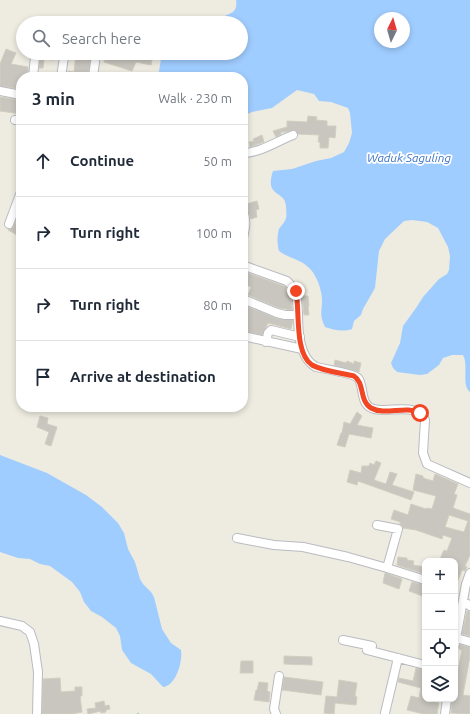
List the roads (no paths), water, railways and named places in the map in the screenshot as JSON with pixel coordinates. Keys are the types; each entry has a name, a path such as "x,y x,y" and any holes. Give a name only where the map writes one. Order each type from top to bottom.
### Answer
{"street":[{"path":"34,72 35,60"},
{"path":"62,72 64,60"},
{"path":"94,72 96,62"},
{"path":"0,91 16,93"},
{"path":"248,153 293,135"},
{"path":"9,224 16,205"},
{"path":"248,269 287,281 296,291 302,349 311,365 357,378 364,399 369,407 373,409 411,410 420,413 424,416 425,420 423,453 425,461 430,466 470,483"},
{"path":"248,301 277,313 285,315 298,315"},
{"path":"266,342 268,333 271,330 300,337"},
{"path":"248,337 302,349"},
{"path":"377,524 398,529 387,568"},
{"path":"237,538 274,545 303,547 348,557 422,579"},
{"path":"458,618 470,572"},
{"path":"463,601 470,606"},
{"path":"0,621 22,626 30,632 34,644 38,672 37,714"},
{"path":"343,640 422,664"},
{"path":"458,641 470,642"},
{"path":"385,713 398,658"},
{"path":"276,714 274,709 279,676"},
{"path":"445,714 447,702"}],"water":[{"name":"Waduk Saguling","path":"236,0 470,0 470,392 467,389 465,380 465,359 463,355 452,355 443,358 439,365 427,374 420,375 397,372 391,363 400,343 403,326 423,297 439,279 447,274 449,270 450,256 448,247 438,228 427,222 412,220 404,221 385,239 379,251 375,288 361,315 354,321 352,329 349,330 338,330 325,327 321,316 321,291 314,273 305,264 279,251 278,234 279,229 286,218 286,206 285,201 273,190 271,186 273,171 292,169 331,158 344,152 352,133 348,108 331,102 319,101 314,94 297,90 272,108 248,114 248,72 159,72 161,60 248,60 248,16 224,16 233,12 236,6"},
{"path":"0,455 47,473 86,495 102,507 118,523 124,533 128,549 135,562 140,579 154,597 162,629 171,643 181,650 181,660 178,672 168,686 163,687 151,674 131,663 122,650 120,636 116,628 102,617 91,611 84,602 80,592 72,582 50,566 40,564 30,559 18,558 0,552"}]}
